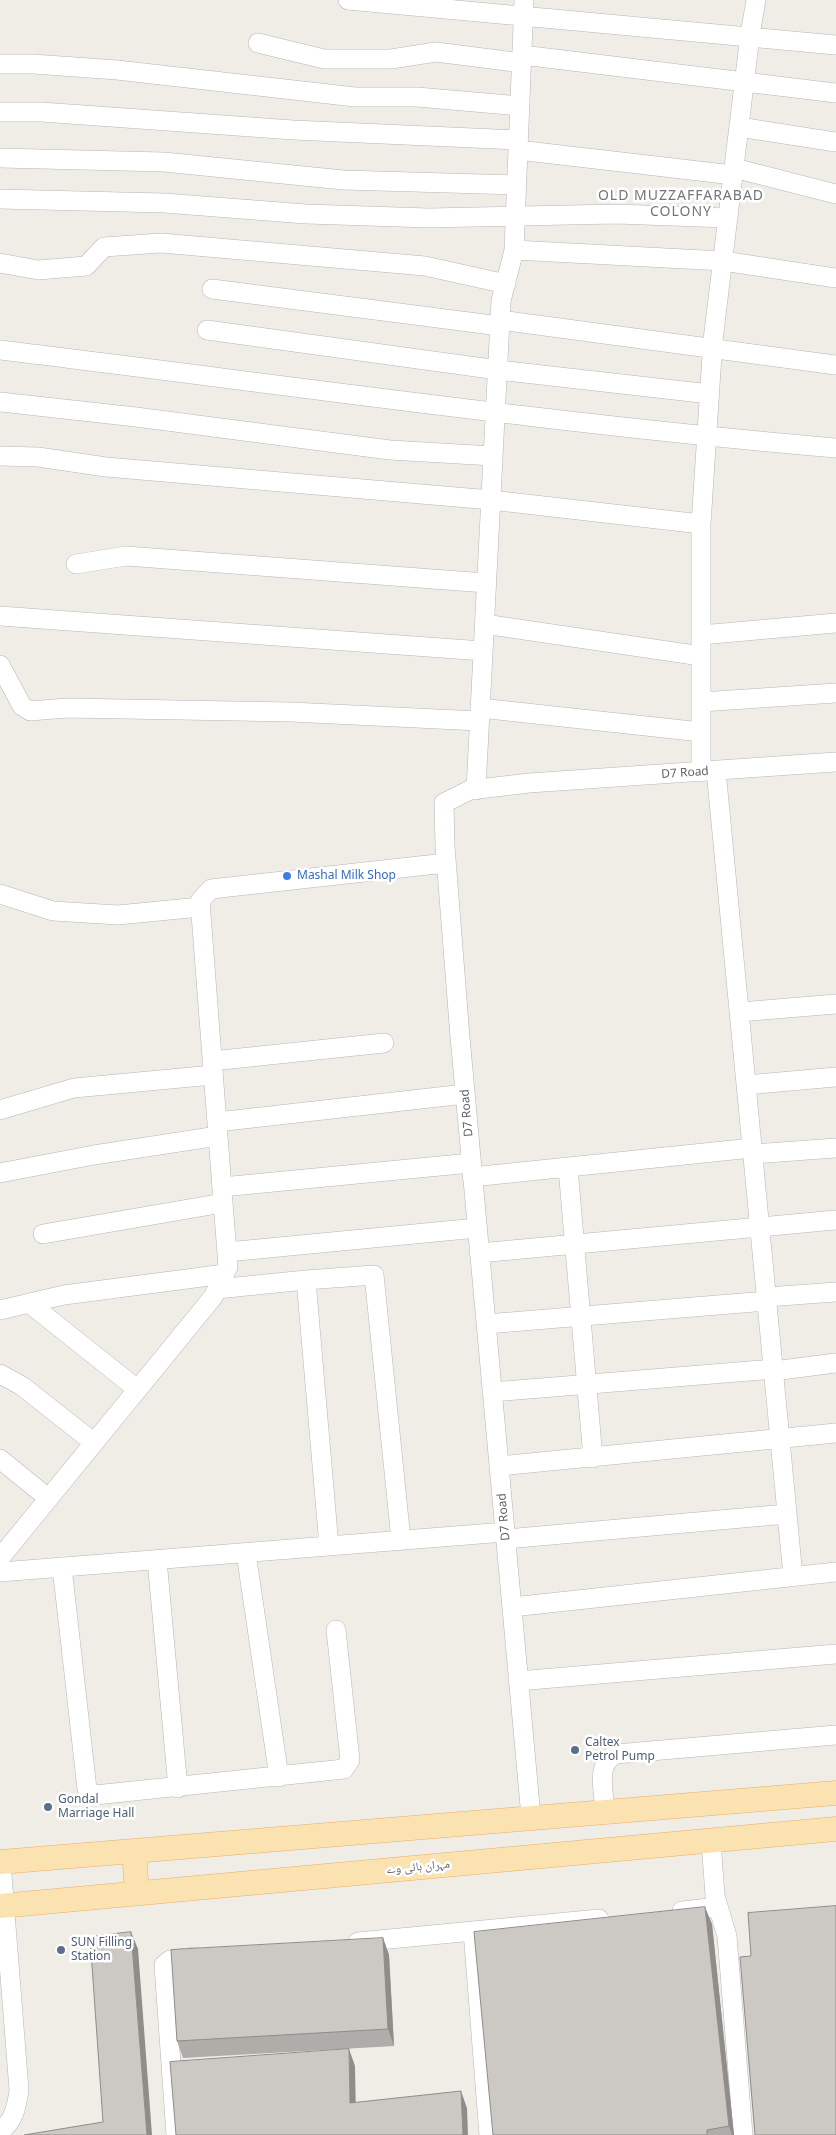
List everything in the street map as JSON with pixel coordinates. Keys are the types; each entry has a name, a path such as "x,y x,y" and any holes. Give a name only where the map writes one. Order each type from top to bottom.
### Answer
{"main road":[{"path":"1,1862 836,1793"},
{"name":"مہران ہائی وے","path":"3,1906 836,1829"},
{"path":"134,1852 137,1893"}],"street":[{"path":"348,0 524,7 836,45"},
{"path":"756,0 738,127 713,350 701,524 701,732 708,771 740,1012 793,1576"},
{"path":"476,790 501,301 514,250 524,7"},
{"path":"258,43 324,59 391,59 436,52 744,81 836,93"},
{"path":"0,64 33,64 117,70 355,97 417,97 520,106"},
{"path":"0,112 41,112 518,145 733,172 836,194"},
{"path":"738,127 836,142"},
{"path":"0,158 164,162 343,180 517,185"},
{"path":"0,199 164,203 306,214 420,218 616,214 728,218"},
{"path":"0,264 38,270 86,266 104,247 161,242 425,266 506,284"},
{"path":"514,250 722,261 836,278"},
{"path":"212,289 836,365"},
{"path":"207,330 498,370 710,394"},
{"path":"0,350 495,414 707,437 836,448"},
{"path":"0,402 136,417 390,450 493,456"},
{"path":"0,456 38,457 106,468 491,500 701,524"},
{"path":"76,564 126,556 486,583"},
{"path":"0,616 483,651"},
{"path":"484,624 701,656"},
{"path":"701,635 836,624"},
{"path":"0,665 22,706 30,711 67,708 480,715 701,732"},
{"path":"701,702 836,693"},
{"name":"D7 Road","path":"530,1817 465,1094 446,863 444,803 476,790 529,784 836,762"},
{"path":"0,1558 213,1297 228,1267 200,901 210,889 446,863"},
{"path":"0,894 53,911 62,912 118,915 200,908"},
{"path":"740,1012 836,1004"},
{"path":"0,1110 74,1088 384,1043"},
{"path":"746,1085 836,1077"},
{"path":"0,1172 94,1155 218,1129 465,1094"},
{"path":"43,1234 223,1195 472,1170 568,1168 753,1151 836,1148"},
{"path":"568,1168 593,1458"},
{"path":"479,1253 836,1220"},
{"path":"227,1252 477,1228"},
{"path":"0,1310 64,1295 221,1282 306,1280 374,1275 401,1540"},
{"path":"306,1280 330,1546"},
{"path":"486,1324 580,1317 836,1292"},
{"path":"29,1303 137,1388"},
{"path":"492,1392 774,1370 836,1363"},
{"path":"0,1374 22,1386 93,1442"},
{"path":"499,1466 836,1433"},
{"path":"0,1459 48,1498"},
{"path":"0,1572 401,1540 506,1536 788,1514"},
{"path":"246,1553 279,1777"},
{"path":"157,1560 178,1788"},
{"path":"62,1567 87,1789 95,1795 178,1788 344,1769 348,1766 350,1760 336,1630"},
{"path":"512,1607 836,1572"},
{"path":"518,1681 836,1654"},
{"path":"605,1811 602,1768 607,1758 616,1754 836,1735"},
{"path":"711,1841 715,1896 727,1936 743,2135"},
{"path":"0,2131 7,2126 17,2105 19,2090 1,1862"},
{"path":"669,1912 718,1908"},
{"path":"336,1944 620,1917"},
{"path":"473,1931 489,2135"},
{"path":"176,2135 164,1965 170,1960 209,1956"}],"building":[{"path":"836,1906 836,2135 755,2135 740,1957 751,1956 748,1913"},
{"path":"705,1907 729,2126 707,2130 707,2135 493,2135 474,1932"},
{"path":"131,1932 147,2135 24,2135 103,2122 90,1937"},
{"path":"383,1938 388,2029 177,2041 171,1950"},
{"path":"349,2049 350,2103 461,2091 463,2135 176,2135 170,2062"}],"place":[{"name":"Mashal Milk Shop","path":"287,876"},
{"name":"Caltex Petrol Pump","path":"575,1750"},
{"name":"Gondal Marriage Hall","path":"48,1807"},
{"name":"SUN Filling Station","path":"61,1950"}],"district":[{"name":"OLD MUZZAFFARABAD COLONY","path":"681,204"}]}
